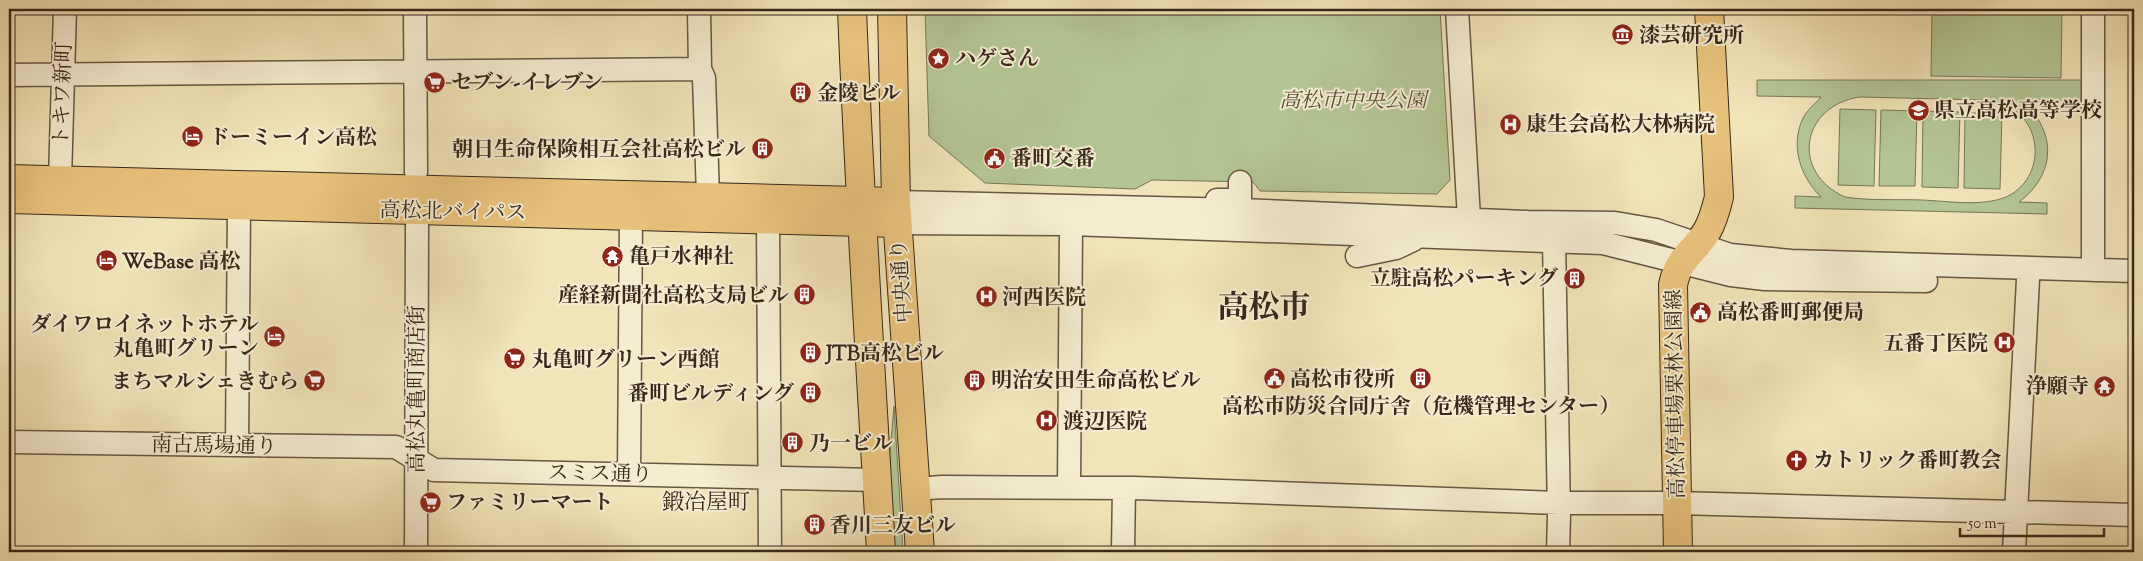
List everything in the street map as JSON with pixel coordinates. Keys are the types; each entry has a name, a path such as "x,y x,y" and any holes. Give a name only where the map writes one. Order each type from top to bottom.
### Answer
{"main road":[{"name":"中央通り","path":"852,9 860,212 881,552"},
{"name":"中央通り","path":"892,9 896,212 920,552"},
{"name":"高松停車場栗林公園線","path":"1678,552 1673,285 1688,253 1707,231 1719,197 1709,9"},
{"name":"高松北バイパス","path":"9,179 708,196 860,212"},
{"name":"高松北バイパス","path":"9,199 768,220 860,212 896,212"}],"street":[{"name":"トキワ新町","path":"60,180 65,9"},
{"path":"415,9 416,172"},
{"path":"699,9 700,69 704,78 708,196"},
{"path":"1456,9 1469,219"},
{"path":"2093,9 2094,270"},
{"path":"9,75 416,73 700,69"},
{"path":"1171,208 1182,200 1240,200 1240,182"},
{"path":"237,445 239,206"},
{"path":"896,212 1171,208 1615,223 1656,230 1688,253 1731,275 1765,279 2028,279 2134,284"},
{"path":"896,212 1071,224 1554,240 1603,243 1791,262 2134,271"},
{"path":"629,474 631,216"},
{"path":"768,220 770,552"},
{"path":"1069,488 1071,224"},
{"name":"高松丸亀町商店街","path":"416,552 417,225"},
{"path":"1357,256 1396,248 1421,237"},
{"path":"1554,240 1558,552"},
{"path":"2014,552 2028,279"},
{"name":"南古馬場通り","path":"9,442 396,447 415,460"},
{"name":"スミス通り","path":"415,460 434,470 877,480"},
{"path":"916,488 942,486 1124,488 1558,503 1676,503 2134,516"},
{"path":"1123,552 1124,488"}],"green space":[{"name":"高松市中央公園","path":"925,9 1440,9 1450,180 1437,194 1260,191 1253,182 1152,180 1135,189 985,183 929,136"},
{"path":"1932,9 2062,9 2061,78 1931,76"},
{"path":"1757,80 2082,80 2082,103 2023,101 2042,126 2048,153 2040,179 2019,202 2047,203 2047,214 1795,208 1795,196 1821,197 1803,170 1797,150 1797,139 1803,118 1821,97 1757,96","holes":["1859,97 1988,100 2010,107 2023,118 2030,129 2034,142 2035,155 2027,179 2018,189 2006,197 1975,203 1845,197 1828,186 1816,173 1810,157 1810,142 1814,127 1824,113 1839,103"]},
{"path":"1840,109 1876,110 1874,186 1838,185"},
{"path":"1881,110 1917,111 1915,186 1879,186"},
{"path":"1923,111 1960,112 1958,188 1922,187"},
{"path":"1965,113 2002,113 2000,189 1964,188"},
{"path":"894,406 903,552 894,552 889,464"}],"place":[{"name":"漆芸研究所","path":"1623,35"},
{"name":"ハゲさん","path":"939,58"},
{"name":"セブン-イレブン","path":"435,82"},
{"name":"金陵ビル","path":"801,93"},
{"name":"県立高松高等学校","path":"1918,110"},
{"name":"康生会高松大林病院","path":"1510,124"},
{"name":"ドーミーイン高松","path":"193,137"},
{"name":"朝日生命保険相互会社高松ビル","path":"762,149"},
{"name":"番町交番","path":"995,158"},
{"name":"亀戸水神社","path":"613,256"},
{"name":"WeBase 高松","path":"106,261"},
{"name":"立駐高松パーキング","path":"1574,278"},
{"name":"産経新聞社高松支局ビル","path":"805,295"},
{"name":"河西医院","path":"986,297"},
{"name":"高松番町郵便局","path":"1701,312"},
{"name":"ダイワロイネットホテル 丸亀町グリーン","path":"275,336"},
{"name":"五番丁医院","path":"2004,343"},
{"name":"JTB高松ビル","path":"810,353"},
{"name":"丸亀町グリーン西館","path":"515,359"},
{"name":"高松市役所","path":"1274,379"},
{"name":"高松市防災合同庁舎（危機管理センター）","path":"1421,379"},
{"name":"明治安田生命高松ビル","path":"975,380"},
{"name":"まちマルシェきむら","path":"315,381"},
{"name":"浄願寺","path":"2105,386"},
{"name":"番町ビルディング","path":"810,393"},
{"name":"渡辺医院","path":"1047,421"},
{"name":"乃一ビル","path":"793,443"},
{"name":"カトリック番町教会","path":"1797,460"},
{"name":"ファミリーマート","path":"430,502"},
{"name":"香川三友ビル","path":"814,525"}],"district":[{"name":"高松市","path":"1264,306"},
{"name":"鍛冶屋町","path":"706,501"}]}
